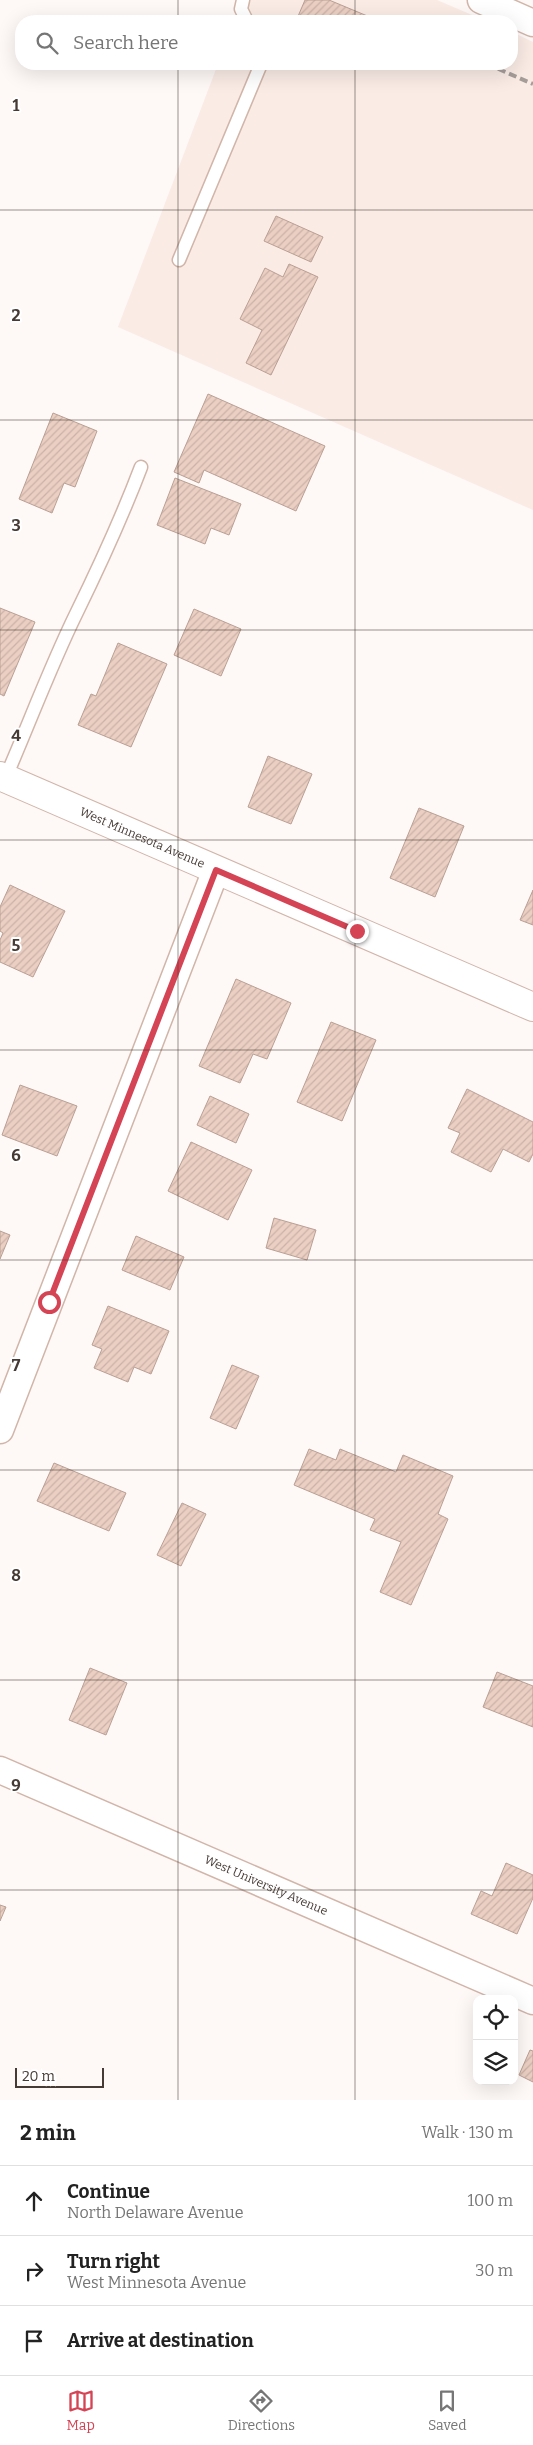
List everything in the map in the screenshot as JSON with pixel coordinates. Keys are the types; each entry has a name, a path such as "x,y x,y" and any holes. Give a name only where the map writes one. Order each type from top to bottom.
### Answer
{"street":[{"path":"481,0 515,15"},
{"path":"518,16 533,23"},
{"name":"West Minnesota Avenue","path":"2,778 533,1007"},
{"path":"0,1430 216,870"},
{"name":"West University Avenue","path":"0,1770 533,2000"}],"lane":[{"path":"243,0 241,9 244,15"},
{"path":"180,260 259,70"},
{"path":"2,778 76,614 96,576 122,517 141,467"}],"shaded area":[{"path":"242,0 437,0 472,15 236,15"},
{"path":"518,35 533,42 533,510 118,327 216,70 518,70"}],"building":[{"path":"305,0 329,0 365,15 299,15"},
{"path":"276,216 323,237 311,262 264,241"},
{"path":"289,264 318,277 271,375 246,363 262,330 240,319 265,268 283,277"},
{"path":"208,394 325,446 296,511 204,470 199,483 174,472"},
{"path":"53,413 97,431 75,487 64,483 52,513 19,499"},
{"path":"175,478 241,504 229,535 211,528 205,544 157,525"},
{"path":"0,608 35,622 4,696 0,694"},
{"path":"194,609 241,629 221,676 174,655"},
{"path":"118,643 167,664 131,747 78,725 91,694 96,696"},
{"path":"268,756 312,774 291,824 248,807"},
{"path":"419,808 464,826 435,897 390,878"},
{"path":"10,885 65,911 33,977 0,962 0,940 3,933 0,931 0,907"},
{"path":"533,890 533,925 520,920"},
{"path":"236,979 291,1003 267,1059 253,1054 240,1083 199,1066"},
{"path":"331,1022 376,1040 342,1121 297,1102"},
{"path":"20,1085 77,1106 57,1156 2,1135"},
{"path":"467,1089 533,1122 533,1154 529,1162 503,1149 491,1172 451,1152 460,1133 448,1128"},
{"path":"210,1096 249,1114 236,1143 197,1125"},
{"path":"191,1142 252,1170 228,1220 168,1191"},
{"path":"274,1218 316,1230 307,1260 266,1248"},
{"path":"0,1231 10,1235 0,1259"},
{"path":"136,1236 184,1257 170,1290 122,1270"},
{"path":"108,1306 169,1331 151,1374 134,1367 128,1382 94,1368 102,1349 92,1345"},
{"path":"232,1365 259,1376 236,1429 210,1418"},
{"path":"309,1449 336,1460 340,1449 396,1472 403,1455 453,1476 438,1514 448,1519 411,1605 380,1592 401,1542 370,1530 375,1519 294,1485"},
{"path":"54,1463 126,1493 109,1531 37,1501"},
{"path":"182,1503 206,1514 181,1566 157,1555"},
{"path":"90,1668 127,1683 106,1735 69,1720"},
{"path":"497,1672 533,1686 533,1727 483,1707"},
{"path":"506,1863 533,1875 533,1898 517,1934 471,1914 481,1891 492,1896"},
{"path":"0,1905 6,1907 0,1921"},
{"path":"530,2050 533,2051 533,2082 519,2075"}],"railway":[{"path":"501,70 533,84"}],"route":[{"path":"49,1302 216,870 357,931"}]}
